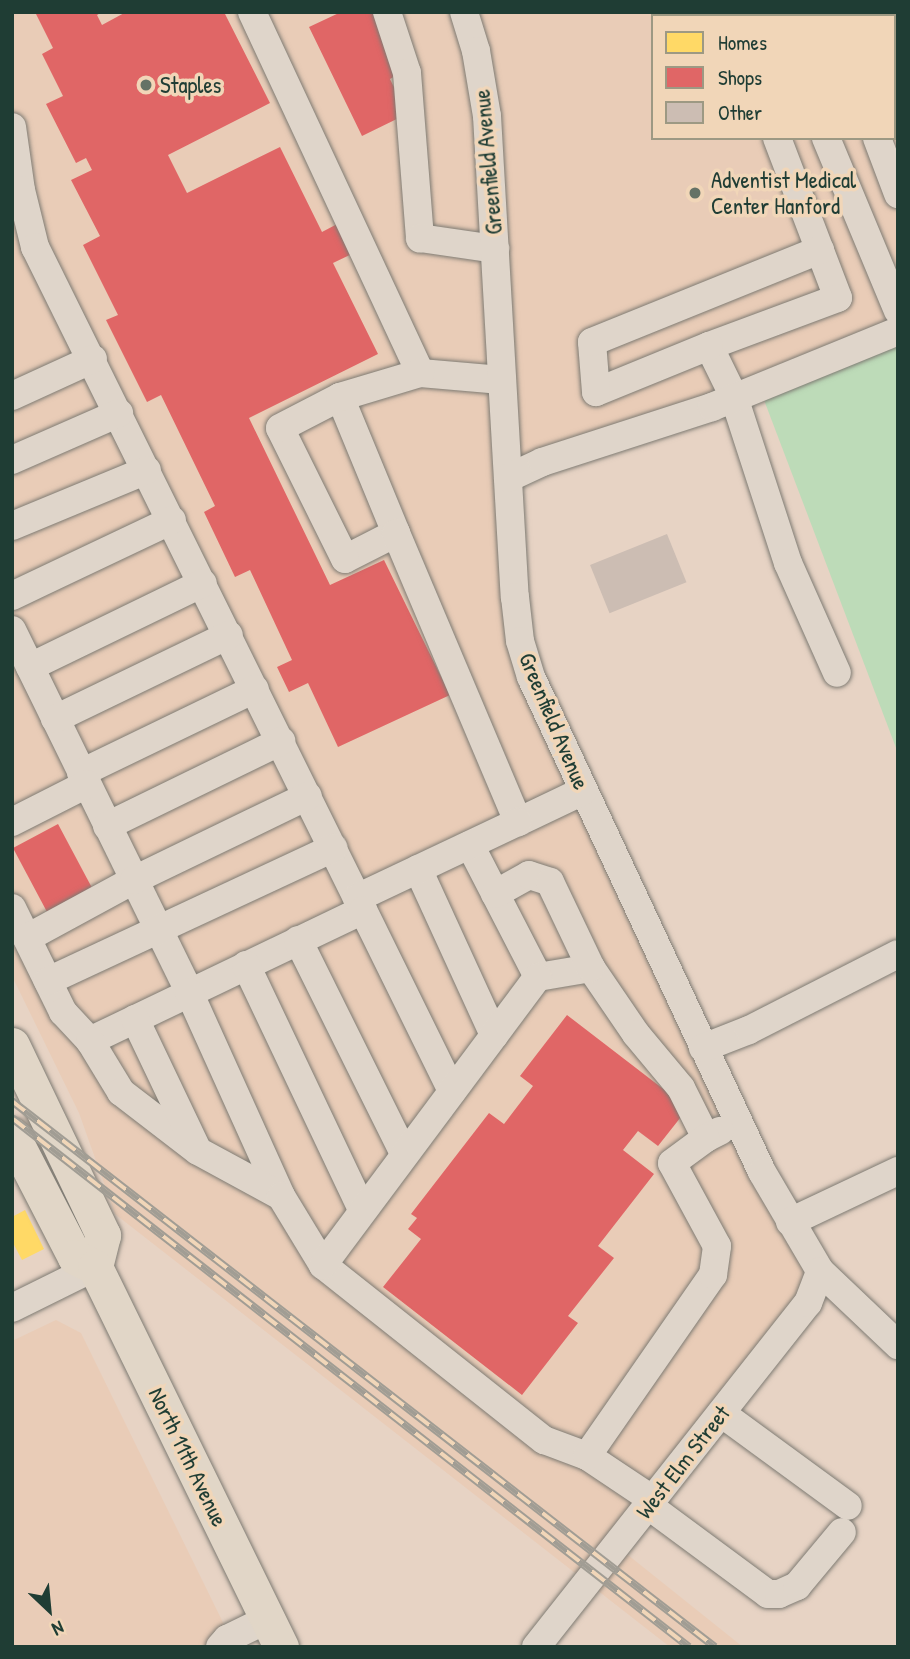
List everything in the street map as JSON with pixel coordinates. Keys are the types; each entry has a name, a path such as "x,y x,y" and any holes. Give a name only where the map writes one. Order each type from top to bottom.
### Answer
{"main road":[{"path":"12,1045 103,1235 95,1267"},
{"name":"North 11th Avenue","path":"12,1135 75,1257 95,1267 274,1633"}],"street":[{"path":"252,12 419,373"},
{"path":"387,12 407,73 420,239 495,249"},
{"name":"Greenfield Avenue","path":"464,12 477,51 487,116 514,597 520,641 536,687 583,791 738,1122 790,1222 820,1270 898,1345"},
{"path":"12,127 21,190 35,247 93,359 452,1091"},
{"path":"777,140 820,250 838,298 596,392 592,342 820,250"},
{"path":"828,140 898,311"},
{"path":"878,140 898,194"},
{"path":"508,478 542,462 734,397 898,331"},
{"path":"709,346 734,397 788,563 836,673"},
{"path":"12,397 93,359"},
{"path":"396,533 345,559 280,428 340,397 419,373 502,380"},
{"path":"340,397 518,822"},
{"path":"12,460 119,414"},
{"path":"12,526 147,470"},
{"path":"12,596 172,520"},
{"path":"30,667 203,583"},
{"path":"12,630 189,992 281,1196 323,1265 544,1440 587,1456 768,1594 779,1594 797,1586 845,1519 721,1413"},
{"path":"55,719 229,635"},
{"path":"12,822 84,778 255,689"},
{"path":"107,826 281,741"},
{"path":"90,1041 298,940 418,869 583,791"},
{"path":"27,938 134,880 308,796"},
{"path":"470,845 538,977"},
{"path":"48,981 333,848"},
{"path":"418,869 495,1035"},
{"path":"495,894 529,875 550,882 591,968 636,1034 681,1088 706,1138"},
{"path":"12,908 63,1013 90,1041 121,1092 198,1151 281,1196"},
{"path":"298,940 404,1154"},
{"path":"704,1048 749,1030 898,954"},
{"path":"246,965 362,1209"},
{"path":"323,1265 362,1209 538,977 591,968"},
{"path":"135,1019 198,1151"},
{"path":"587,1456 713,1275 717,1246 672,1163 706,1138 738,1122"},
{"path":"790,1222 898,1171"},
{"path":"12,1308 95,1267"},
{"name":"West Elm Street","path":"536,1647 808,1303 820,1270"},
{"path":"220,1647 227,1639 274,1633"}],"shaded area":[{"path":"12,12 898,12 898,342 508,485 520,641 820,1271 618,1547 743,1647 670,1647 115,1214 79,1113 12,976"},
{"path":"56,1320 81,1333 235,1647 12,1647 12,1341"}],"green space":[{"path":"898,342 898,753 761,392"}],"building: Homes":[{"path":"25,1210 44,1249 22,1260 12,1241 12,1217"}],"building: Shops":[{"path":"35,12 102,12 97,15 102,25 126,12 224,12 270,103 168,155 187,193 280,147 322,232 341,222 356,252 333,263 378,354 249,418 330,585 384,560 450,695 338,747 308,683 289,692 277,667 292,660 250,570 235,577 204,512 215,506 161,395 147,402 106,320 118,315 83,245 100,236 71,180 92,170 86,158 76,163 46,104 63,96 42,54 53,48"},
{"path":"341,12 374,12 402,72 390,79 407,114 362,136 309,27"},
{"path":"58,824 94,891 49,915 13,848"},
{"path":"567,1015 688,1108 658,1146 638,1131 623,1150 654,1174 598,1246 614,1258 568,1316 578,1323 522,1395 383,1287 421,1239 408,1229 417,1218 411,1214 489,1113 504,1124 533,1086 520,1076"}],"building: Other":[{"path":"667,534 686,582 610,613 590,565"}],"railway":[{"path":"12,1101 715,1647"},
{"path":"12,1118 689,1647"}],"place":[{"name":"Staples","path":"146,85"},
{"name":"Adventist Medical Center Hanford","path":"695,193"}]}
